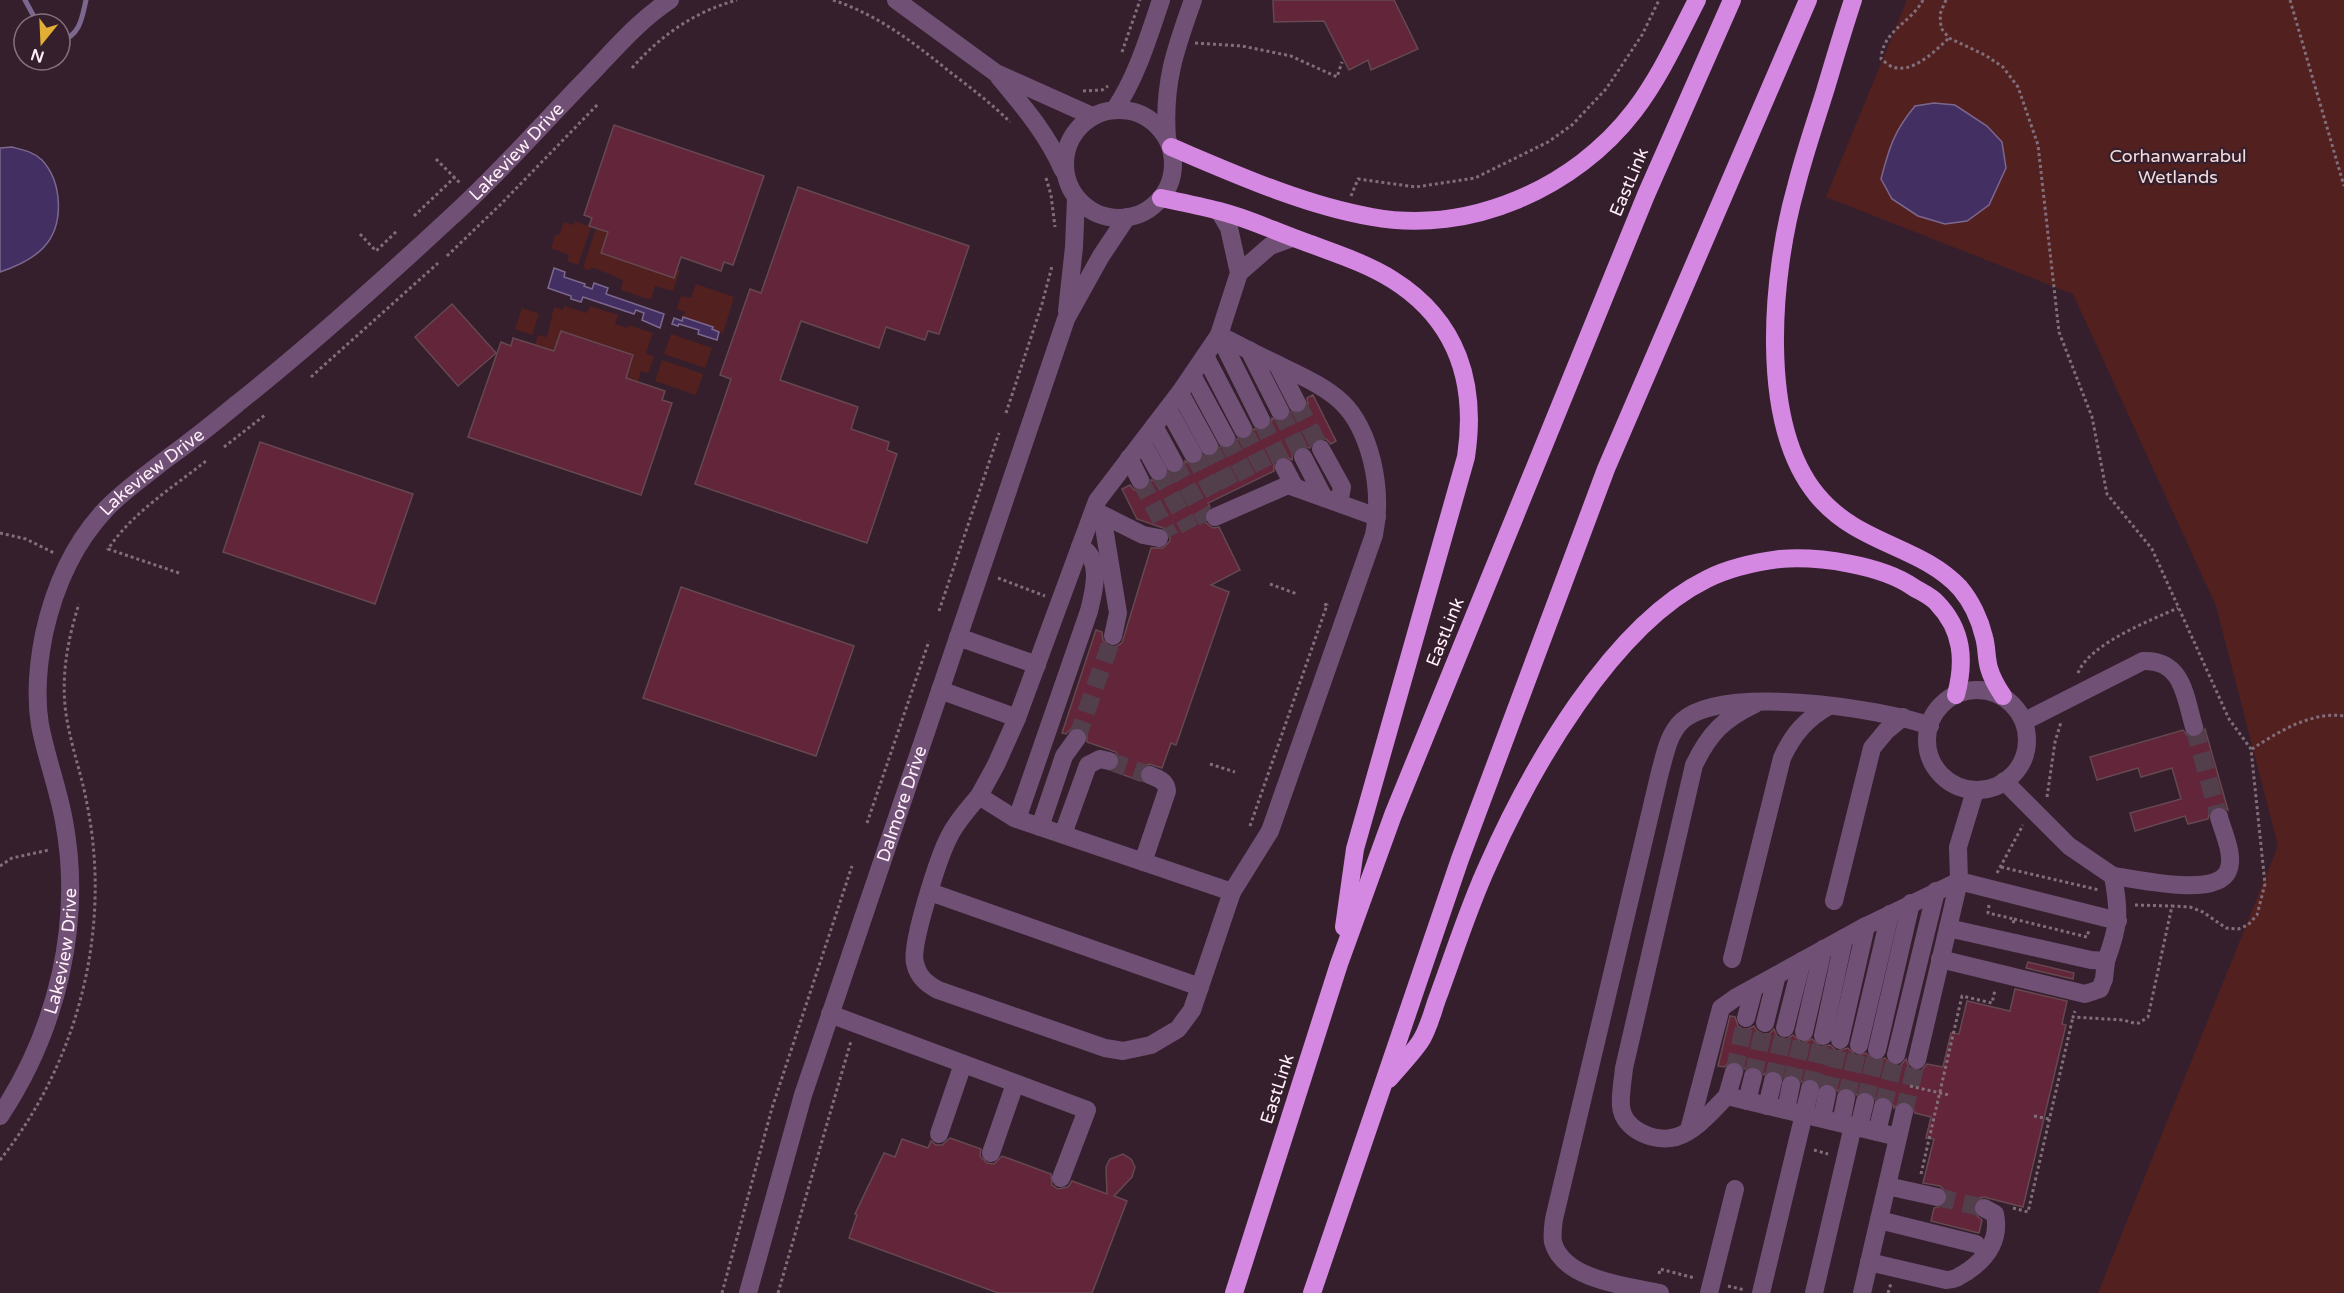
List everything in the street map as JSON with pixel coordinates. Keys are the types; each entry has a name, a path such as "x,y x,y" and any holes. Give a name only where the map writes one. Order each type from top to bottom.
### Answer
{"highway":[{"path":"1169,142 1312,202 1345,212 1375,218 1405,220 1486,212 1561,178 1604,144 1633,113 1659,72 1697,0"},
{"name":"EastLink","path":"1233,1293 1339,964 1393,815 1646,195 1732,0"},
{"path":"1312,1293 1460,859 1606,469 1808,0"},
{"path":"1853,0 1795,188 1780,262 1776,315 1780,412 1799,468 1817,495 1837,515 1872,538 1924,560 1944,573 1961,590 1975,612 1984,637 1989,668 2003,696"},
{"path":"1161,198 1219,211 1370,268 1393,280 1424,305 1450,340 1459,355 1469,398 1469,435 1461,479 1355,849 1339,964"},
{"path":"1380,1090 1421,1041 1487,866 1528,783 1574,712 1615,657 1641,627 1689,589 1709,578 1737,568 1766,561 1800,558 1835,560 1908,583 1936,602 1954,629 1961,648 1961,676 1956,695"}],"street":[{"name":"Lakeview Drive","path":"0,1116 34,1057 54,1004 65,951 70,879 68,846 58,791 40,723 37,699 40,657 48,614 58,582 69,561 98,519 120,495 284,366 452,217 631,32 670,0"},
{"path":"896,0 996,74 1092,116"},
{"path":"1114,109 1128,90 1161,0"},
{"path":"996,74 1036,122 1053,147 1076,198 1086,207 1113,218 1127,218 1140,214 1161,198 1172,174 1173,160 1165,111 1170,68 1193,0"},
{"path":"1066,179 1064,165 1071,137 1080,125 1092,116 1114,109 1130,110 1145,116 1158,126 1169,142"},
{"name":"Dalmore Drive","path":"1066,319 1074,247 1076,198"},
{"path":"1219,211 1229,228 1239,273 1219,335 1180,393 1102,492 1097,512 1080,547 1017,718 979,796 949,836 941,854 914,948 915,965 922,979 929,986 1106,1048 1123,1051 1151,1044 1178,1029 1192,1010 1232,892 1270,831 1374,535 1377,517 1374,468 1355,417 1335,395 1324,387 1219,335"},
{"name":"Dalmore Drive","path":"748,1293 803,1095 1066,319 1101,256 1127,218"},
{"path":"1239,273 1270,246 1292,238"},
{"path":"1219,335 1261,420"},
{"path":"1249,350 1280,411"},
{"path":"1205,356 1243,429"},
{"path":"1277,364 1297,403"},
{"path":"1192,375 1226,438"},
{"path":"1168,409 1201,450 1180,393"},
{"path":"1154,426 1174,463"},
{"path":"1142,442 1158,471"},
{"path":"1321,449 1342,487 1331,500"},
{"path":"1303,457 1331,500"},
{"path":"1129,458 1140,480"},
{"path":"1284,467 1294,486"},
{"path":"1234,501 1271,482 1294,486 1377,517"},
{"path":"1097,512 1143,535 1159,538"},
{"path":"1097,512 1118,613 1113,636"},
{"path":"1017,819 1089,611 1095,586 1095,571 1090,554 1080,547"},
{"path":"958,637 1036,665"},
{"path":"2025,721 2143,661 2154,661 2169,667 2181,682 2194,728"},
{"path":"940,690 1017,718"},
{"path":"1971,690 1988,691 2003,696 2016,707 2025,721 2027,737 2025,752 2018,766 1993,789 1975,791 1957,787 1942,776 1932,761 1928,744 1930,726 1940,708 1956,695 1971,690"},
{"path":"1660,1293 1589,1276 1574,1269 1558,1255 1553,1240 1554,1219 1660,772 1674,730 1683,720 1696,712 1736,701 1859,709 1903,717 1930,726"},
{"path":"1734,1071 1727,1096 1689,1130 1677,1137 1654,1138 1638,1131 1627,1122 1621,1108 1624,1068 1694,765 1706,740 1727,718 1762,701"},
{"path":"1732,959 1782,758 1790,741 1806,721 1829,706"},
{"path":"1834,901 1872,748 1886,731 1903,717"},
{"path":"1051,830 1064,756 1077,738"},
{"path":"1051,830 1088,765 1100,759 1109,761"},
{"path":"1143,862 1167,791 1165,783 1150,775"},
{"path":"2004,781 2069,846 2113,876 2198,886 2217,883 2228,872 2230,856 2219,817"},
{"path":"1917,1060 1959,881 1958,848 1975,791"},
{"path":"979,796 1017,819 1232,892"},
{"path":"1940,959 2091,994 2100,989 2104,979 2106,961 2118,921 2118,904 2113,876"},
{"path":"1689,1130 1721,1008 1823,949 1911,903 1959,881 2118,921"},
{"path":"1896,1055 1936,891"},
{"path":"930,892 1200,987"},
{"path":"1877,1050 1911,903"},
{"path":"1859,1045 1890,914"},
{"path":"1844,938 1831,1038 1866,926"},
{"path":"1948,928 2091,960 2106,961"},
{"path":"1804,1032 1823,949"},
{"path":"1785,1028 1802,961"},
{"path":"1765,1023 1777,975"},
{"path":"1746,1018 1754,988"},
{"path":"830,1014 1086,1110 1061,1178"},
{"path":"939,1134 963,1064"},
{"path":"1747,1101 1753,1077"},
{"path":"1767,1106 1773,1081"},
{"path":"991,1153 1015,1084"},
{"path":"1786,1110 1791,1085"},
{"path":"1761,1293 1819,1091"},
{"path":"1727,1096 1898,1137"},
{"path":"1846,1098 1851,1125"},
{"path":"1814,1293 1851,1125 1865,1102"},
{"path":"1877,1132 1883,1107"},
{"path":"1862,1293 1904,1112"},
{"path":"1887,1186 1937,1197"},
{"path":"1709,1293 1735,1189"},
{"path":"1868,1267 1953,1280 1982,1250 1996,1223 1995,1214 1984,1208"},
{"path":"1879,1220 1982,1250"}],"path":[{"path":"632,68 656,43 676,27 706,10 737,0"},
{"path":"833,0 860,9 898,31 995,107 1016,128"},
{"path":"1121,54 1140,0"},
{"path":"1345,212 1358,179 1416,187 1475,178 1548,142 1572,124 1606,89 1642,35 1659,0"},
{"path":"1923,0 1916,12 1887,37 1882,46 1881,58 1892,67 1903,69 1916,64 1948,38"},
{"path":"1946,0 1940,14 1941,28 1948,38 1985,55 2003,67 2018,87 2038,145 2059,332 2092,417 2107,494 2152,549 2229,719 2251,749 2265,884 2257,915 2248,925 2238,929 2226,927 2203,912 2190,907 2172,906 2148,1017 2139,1023 2073,1017"},
{"path":"2290,0 2344,186"},
{"path":"1198,44 1242,46 1291,56 1337,77 1342,62"},
{"path":"1074,89 1089,92 1102,90 1109,84"},
{"path":"447,256 599,103"},
{"path":"436,159 460,183"},
{"path":"1043,170 1051,195 1055,236"},
{"path":"414,216 455,177"},
{"path":"485,207 491,214"},
{"path":"360,234 376,251 397,231"},
{"path":"311,376 438,263"},
{"path":"1006,413 1042,304 1052,265"},
{"path":"224,447 265,415"},
{"path":"939,610 999,433"},
{"path":"179,573 108,549 115,538 142,511 206,461"},
{"path":"0,534 26,539 69,561"},
{"path":"996,577 1047,596"},
{"path":"1270,584 1297,594"},
{"path":"1248,833 1327,605 1324,604"},
{"path":"2008,941 2014,919 1988,913 1992,890 1999,866 2001,867 2025,823 2046,800 2055,742 2080,667 2125,631 2178,608"},
{"path":"867,823 929,641"},
{"path":"2251,749 2301,722 2332,714 2344,716"},
{"path":"1210,764 1235,772"},
{"path":"0,866 12,858 68,846"},
{"path":"722,1293 772,1108 852,866"},
{"path":"1939,1092 1962,996 1992,1003 1999,974"},
{"path":"2010,1208 2028,1212 2079,993"},
{"path":"778,1293 837,1083 856,1024"},
{"path":"1910,1086 1949,1095"},
{"path":"2034,1116 2049,1119"}],"green space":[{"name":"Corhanwarrabul Wetlands","path":"1907,0 2344,0 2344,1293 2098,1293 2278,846 2216,606 2073,294 1826,197"},
{"path":"575,221 591,227 578,265 567,261 569,255 551,248 555,235 559,235 564,222 574,225"},
{"path":"596,228 608,232 602,253 673,278 677,269 680,270 673,291 655,286 651,300 621,290 623,280 592,267 590,270 583,268"},
{"path":"696,284 734,297 723,333 712,329 713,326 683,317 685,312 677,309 681,296 691,298"},
{"path":"564,306 587,313 590,306 618,315 615,324 627,328 628,325 653,333 646,353 654,357 648,373 641,371 638,382 626,378 633,355 561,331 554,351 535,345 538,335 547,337 554,307 563,310"},
{"path":"522,308 539,314 532,335 515,329"},
{"path":"671,334 712,348 705,368 664,354"},
{"path":"662,360 703,374 696,395 655,381"}],"shaded area":[{"path":"1934,103 1955,105 1987,126 2002,142 2006,168 1989,205 1967,221 1945,224 1918,216 1892,199 1881,179 1893,140 1908,115 1915,106"},
{"path":"12,147 35,155 49,169 57,191 58,215 51,238 44,247 24,262 0,272 0,148"},
{"path":"554,268 565,272 564,277 585,284 584,286 592,289 594,283 608,288 606,294 664,314 660,328 642,320 644,313 636,310 634,314 583,297 581,302 548,288"},
{"path":"683,317 713,327 712,329 719,332 717,340 698,334 699,330 672,324 674,318 682,321"}],"building":[{"path":"1273,0 1394,0 1418,49 1371,70 1368,60 1349,70 1324,21 1274,22"},
{"path":"614,125 764,176 733,265 724,262 721,271 681,257 674,278 601,253 608,232 589,226 592,218 584,215"},
{"path":"798,187 969,246 939,334 928,331 925,340 886,327 879,348 801,321 780,380 858,407 851,429 889,442 887,450 897,454 867,543 695,484 731,379 720,375 750,289 761,293"},
{"path":"452,304 496,353 458,386 415,337"},
{"path":"561,331 633,355 626,378 665,391 662,400 672,403 641,495 468,437 501,342 511,346 513,338 554,351"},
{"path":"1313,395 1336,441 1331,444 1321,438 1315,440 1310,448 1298,447 1293,451 1292,460 1285,456 1279,457 1274,462 1274,471 1208,503 1210,507 1204,515 1205,522 1213,528 1219,527 1240,570 1211,585 1229,592 1176,745 1171,743 1162,768 1150,764 1143,766 1140,771 1140,781 1113,771 1120,763 1116,752 1087,742 1087,733 1079,727 1072,728 1066,734 1062,733 1096,630 1102,632 1103,640 1110,647 1122,643 1151,548 1163,548 1170,541 1170,535 1166,529 1137,519 1122,489 1130,485 1134,490 1144,490 1150,486 1151,480 1158,482 1164,480 1169,473 1180,473 1185,461 1192,465 1198,464 1204,456 1215,456 1220,447 1231,448 1237,439 1249,439 1254,429 1266,430 1271,426 1272,418 1280,422 1286,421 1291,412 1303,413 1308,404 1307,398"},
{"path":"260,442 413,494 375,604 223,552"},
{"path":"681,587 854,646 816,756 643,698"},
{"path":"2205,729 2228,810 2222,806 2216,806 2210,810 2208,819 2188,824 2185,816 2135,831 2130,813 2181,799 2172,768 2141,777 2138,768 2097,780 2090,757 2183,730 2187,735 2196,738"},
{"path":"2028,962 2074,973 2073,979 2026,968"},
{"path":"2015,989 2067,1001 2062,1024 2066,1025 2023,1207 1984,1197 1979,1198 1973,1208 1975,1214 1982,1220 1979,1233 1931,1221 1934,1208 1945,1205 1948,1194 1940,1186 1923,1183 1934,1139 1926,1138 1931,1117 1915,1113 1911,1103 1901,1101 1894,1108 1891,1099 1886,1096 1876,1099 1867,1091 1857,1095 1853,1089 1848,1087 1838,1091 1830,1083 1820,1085 1812,1078 1802,1082 1794,1074 1783,1077 1775,1070 1769,1070 1764,1075 1756,1066 1745,1069 1737,1061 1731,1061 1724,1067 1718,1066 1730,1016 1735,1017 1738,1026 1743,1029 1754,1026 1757,1031 1769,1034 1774,1029 1777,1036 1782,1039 1793,1035 1802,1043 1812,1039 1820,1047 1830,1045 1837,1051 1848,1048 1856,1056 1866,1053 1874,1061 1885,1058 1893,1066 1900,1066 1906,1059 1909,1068 1915,1071 1921,1071 1927,1064 1943,1067 1951,1033 1959,1034 1967,1001 2010,1011"},
{"path":"950,1138 981,1149 980,1156 987,1163 994,1164 1002,1156 1051,1174 1052,1185 1058,1189 1068,1187 1072,1181 1107,1194 1106,1167 1110,1159 1123,1154 1131,1159 1135,1167 1132,1177 1114,1196 1127,1201 1092,1293 998,1293 849,1238 857,1215 855,1214 884,1153 895,1157 902,1139 928,1148 931,1141 936,1145 942,1145"}],"waterway":[{"path":"25,0 32,12"},
{"path":"72,35 79,25 86,0"}],"tunnel":[{"path":"1297,403 1321,449"},
{"path":"1280,411 1303,457"},
{"path":"1261,420 1284,467"},
{"path":"1243,429 1267,475"},
{"path":"1226,438 1250,483"},
{"path":"1209,446 1233,491"},
{"path":"1193,454 1217,499"},
{"path":"1174,463 1207,521"},
{"path":"1158,471 1190,529"},
{"path":"1140,480 1170,537"},
{"path":"1077,738 1113,636"},
{"path":"2194,727 2219,817"},
{"path":"1109,761 1150,775"},
{"path":"1734,1072 1746,1018"},
{"path":"1753,1077 1765,1023"},
{"path":"1773,1081 1785,1028"},
{"path":"1791,1085 1804,1032"},
{"path":"1810,1089 1823,1036"},
{"path":"1827,1094 1840,1040"},
{"path":"1846,1098 1859,1045"},
{"path":"1865,1102 1877,1050"},
{"path":"1883,1107 1896,1055"},
{"path":"1904,1112 1917,1060"},
{"path":"1937,1197 1984,1208"}]}
